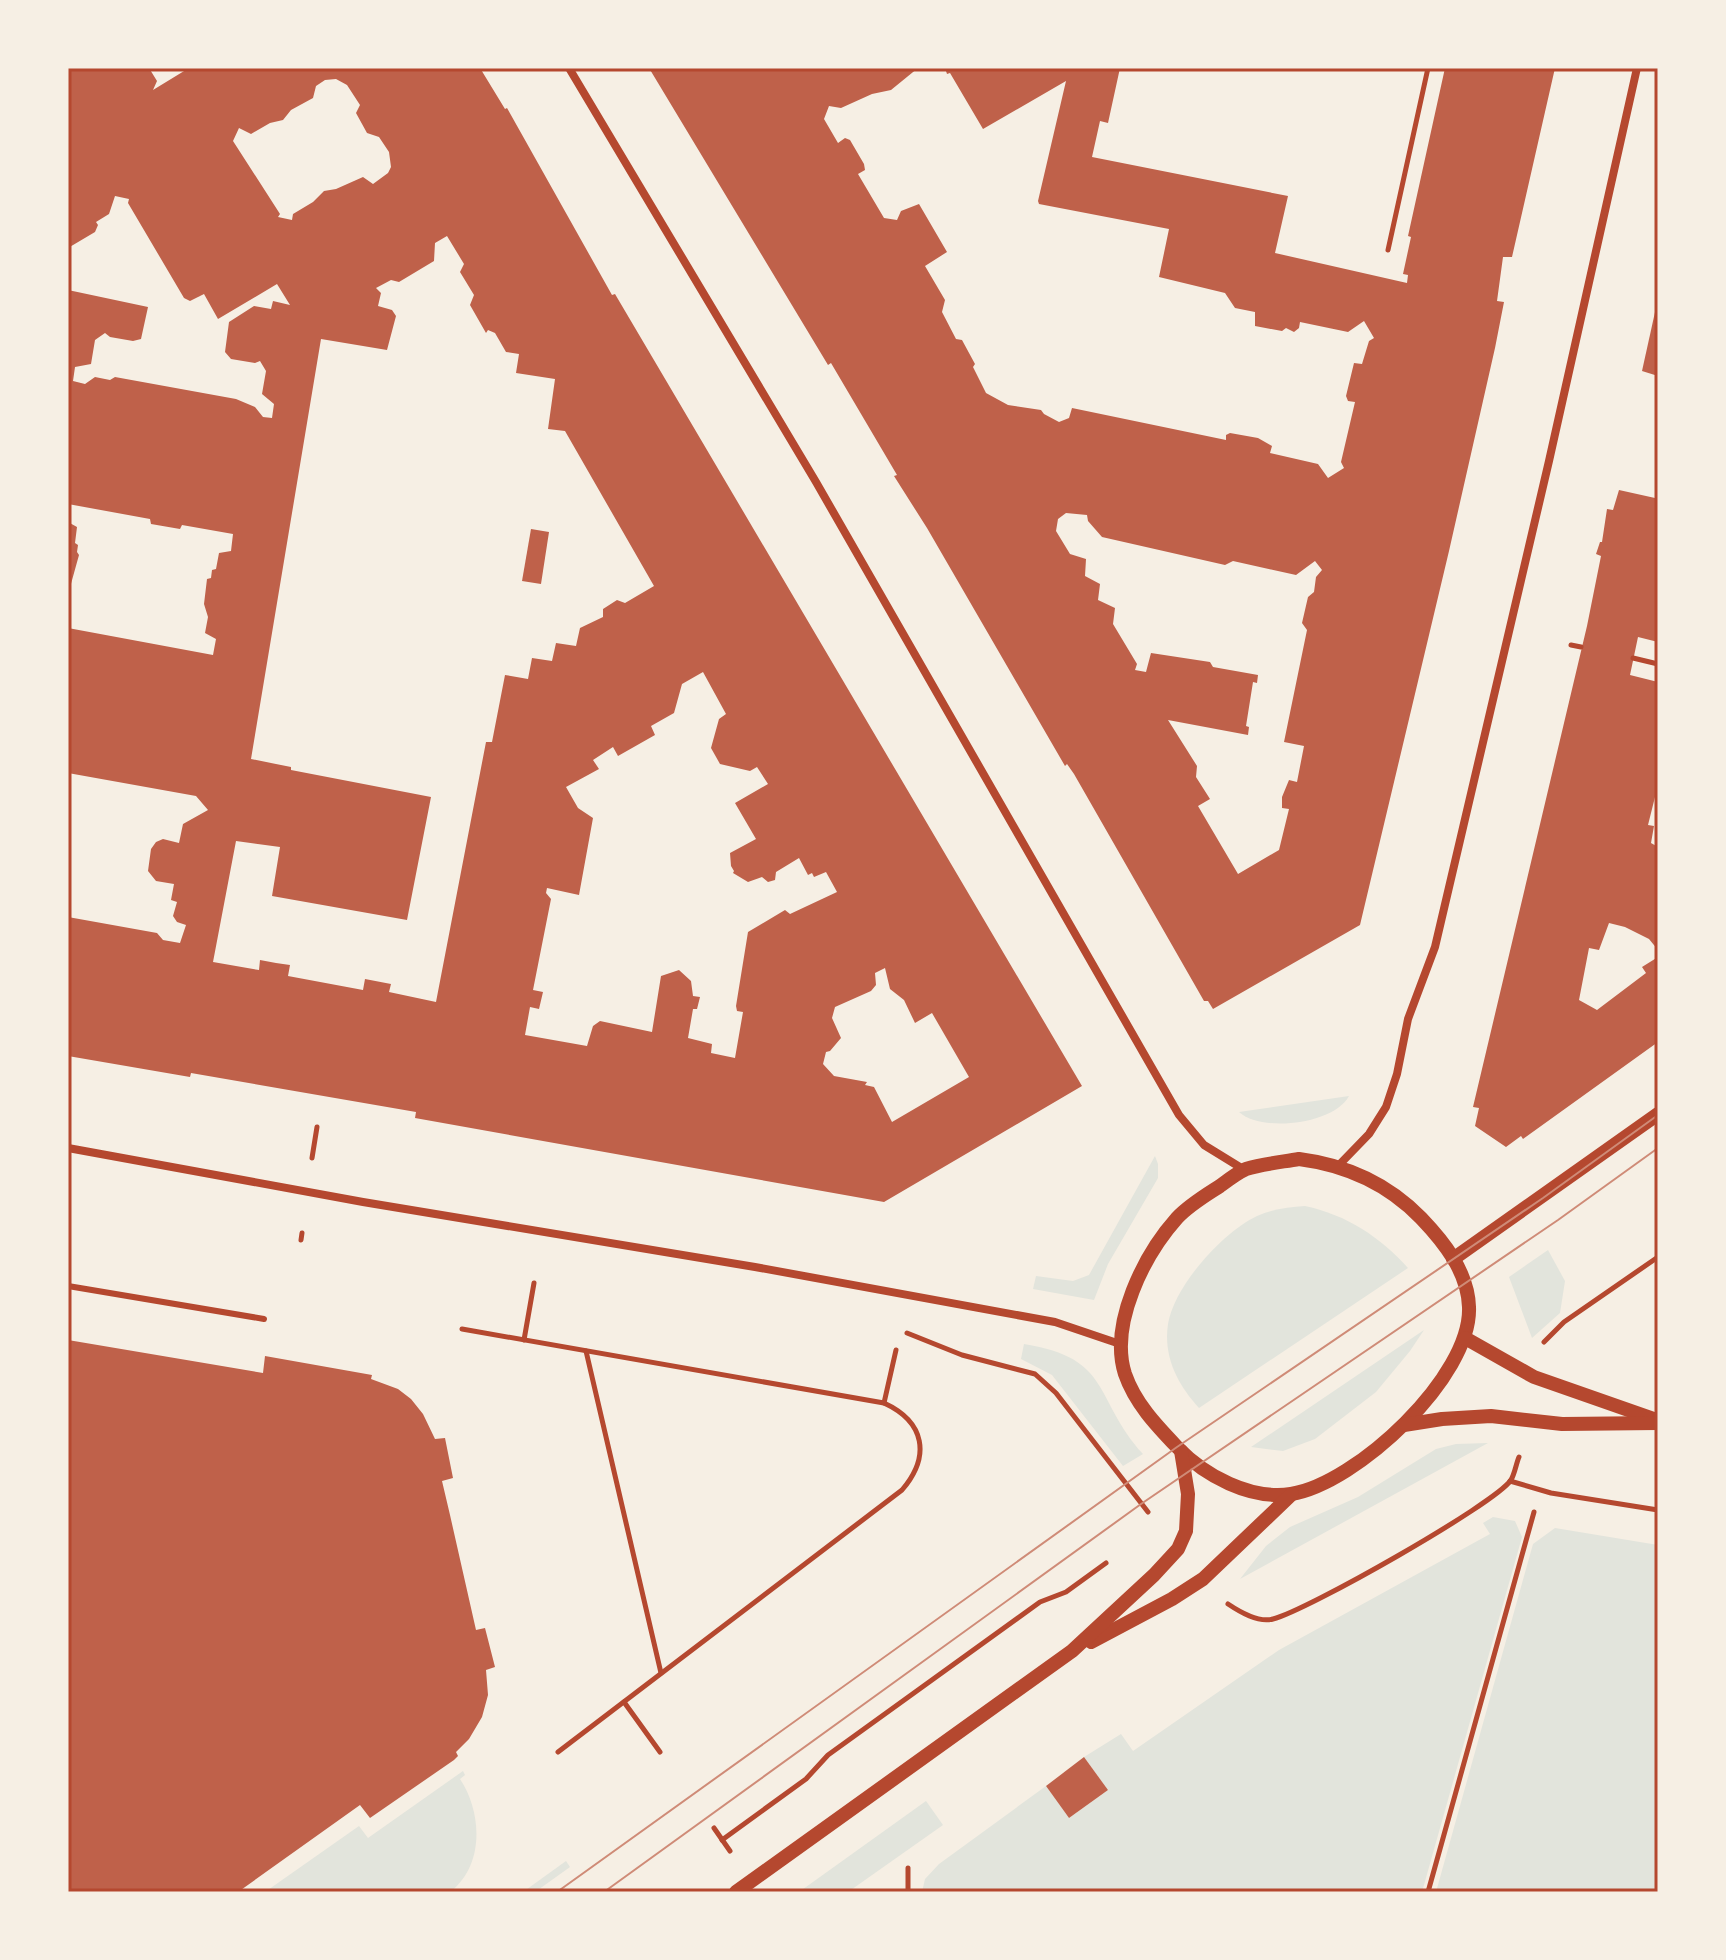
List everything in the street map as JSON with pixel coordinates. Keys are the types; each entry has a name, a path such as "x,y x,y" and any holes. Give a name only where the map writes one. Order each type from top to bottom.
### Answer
{"street":[{"path":"569,68 816,482 1179,1115 1204,1145 1244,1170"},
{"path":"1339,1165 1369,1134 1386,1107 1397,1074 1408,1019 1435,947 1546,476 1637,68"},
{"path":"1453,1259 1658,1114"},
{"path":"68,1148 1055,1322 1123,1345"},
{"path":"1299,1159 1339,1165 1363,1175 1413,1210 1439,1237 1459,1269 1470,1306 1465,1338 1451,1367 1404,1425 1345,1470 1292,1494 1272,1495 1237,1487 1217,1478 1181,1451 1150,1419 1124,1371 1124,1316 1134,1288 1165,1236 1177,1218 1194,1204 1244,1170 1299,1159"},
{"path":"1465,1338 1534,1377 1658,1422"},
{"path":"1404,1425 1491,1416 1562,1424 1658,1422"},
{"path":"736,1892 1072,1651 1154,1575 1178,1549 1186,1531 1188,1494 1181,1451"},
{"path":"1072,1651 1172,1599 1203,1579 1292,1494"}],"lane":[{"path":"68,1286 264,1319"}],"path":[{"path":"1388,250 1428,68"},
{"path":"1571,645 1581,647"},
{"path":"1633,658 1658,664"},
{"path":"310,1173 317,1127"},
{"path":"1541,1346 1564,1322 1658,1257"},
{"path":"524,1340 534,1283"},
{"path":"462,1329 884,1403 901,1411 911,1421 918,1436 918,1465 902,1490 558,1752"},
{"path":"903,1332 962,1355 1035,1374 1056,1393 1150,1514"},
{"path":"884,1403 896,1350"},
{"path":"586,1351 661,1674"},
{"path":"1220,1597 1246,1615 1271,1620 1309,1604 1454,1522 1510,1481 1522,1448"},
{"path":"1510,1481 1551,1493 1658,1510"},
{"path":"1428,1892 1534,1512"},
{"path":"722,1840 806,1779 840,1746 1040,1602 1066,1592 1114,1557"},
{"path":"624,1702 660,1752"},
{"path":"714,1828 733,1855"},
{"path":"908,1868 908,1892"}],"shaded area":[{"path":"1349,1096 1341,1106 1329,1113 1297,1122 1264,1122 1239,1112"},
{"path":"1155,1156 1158,1178 1108,1264 1094,1300 1033,1289 1036,1276 1073,1281 1089,1275"},
{"path":"1305,1206 1349,1221 1386,1246 1408,1268 1199,1408 1179,1380 1168,1348 1168,1324 1180,1293 1215,1247 1244,1224 1269,1212"},
{"path":"1548,1250 1565,1281 1560,1313 1532,1338 1509,1277"},
{"path":"1424,1330 1376,1392 1315,1439 1283,1451 1251,1447"},
{"path":"1024,1344 1053,1350 1088,1370 1127,1434 1143,1454 1123,1466 1052,1375 1021,1359"},
{"path":"1488,1443 1240,1579 1266,1546 1290,1527 1358,1497 1436,1449 1456,1444"},
{"path":"1493,1517 1515,1521 1522,1537 1422,1892 922,1892 925,1879 939,1864 1046,1786 1069,1818 1108,1790 1084,1757 1121,1734 1133,1751 1279,1650 1490,1534 1483,1523"},
{"path":"1555,1528 1658,1545 1658,1892 1436,1892 1533,1544"},
{"path":"463,1771 465,1775 460,1779 473,1807 476,1838 469,1868 450,1892 265,1892 359,1826 368,1838"},
{"path":"926,1801 943,1825 848,1892 799,1892"},
{"path":"566,1861 570,1867 535,1892 523,1892"}],"building":[{"path":"68,68 149,68 157,81 153,90 189,68 480,68 507,108 612,295 615,294 1082,1086 884,1202 415,1118 416,1112 191,1073 190,1077 68,1056 68,917 157,933 163,940 180,943 186,925 177,922 173,916 177,902 171,900 174,884 156,881 148,871 151,849 163,839 179,843 183,824 208,810 196,796 68,773 68,628 213,655 216,639 205,633 208,617 204,604 207,579 216,569 219,553 231,551 233,534 182,525 180,529 151,524 150,519 68,504 68,290 148,307 141,339 133,341 110,337 105,333 95,340 91,364 75,367 73,381 85,384 95,377 110,380 115,377 236,399 255,407 263,417 272,418 274,404 262,394 266,371 260,361 231,359 225,352 229,322 254,306 271,309 273,301 290,305 277,284 218,319 204,294 190,301 184,298 128,203 129,199 115,196 109,214 96,222 95,232 68,248 68,182 71,180 68,175","holes":["336,79 347,85 360,105 356,113 367,133 379,137 389,152 391,167 373,184 363,177 324,191 293,214 292,220 278,217 280,214 233,141 239,128 251,134 270,123 283,120 291,110 313,98 316,86 325,80","447,236 464,264 460,272 474,295 470,305 486,333 488,330 495,333 506,352 519,354 516,373 555,379 548,429 565,431 654,586 625,603 617,600 603,609 603,617 580,628 576,646 556,643 552,661 532,658 528,679 505,675 492,742 486,742 436,1002 389,992 391,984 365,979 363,990 288,976 290,965 260,960 259,970 213,962 236,841 280,847 272,896 407,920 431,797 291,770 291,767 251,759 321,339 387,350 396,316 392,310 378,306 381,293 376,288 391,280 399,282 434,261 435,243","703,672 726,714 719,719 711,748 720,764 750,771 757,767 768,784 735,803 756,839 730,853 733,873 748,882 762,877 768,882 775,880 776,872 799,858 808,875 812,873 814,877 826,872 837,892 790,914 785,910 748,932 736,1006 737,1011 743,1012 735,1058 711,1053 712,1044 688,1038 693,1009 697,1009 700,997 693,996 691,981 679,970 661,976 652,1032 600,1021 593,1026 587,1046 525,1035 530,1007 539,1009 543,992 533,990 551,899 546,893 547,888 579,895 593,818 578,808 566,787 599,769 593,760 613,747 618,756 655,735 651,726 674,713 682,684","885,968 890,989 904,1000 915,1023 932,1013 969,1077 892,1122 874,1087 865,1085 867,1082 834,1076 823,1064 826,1052 841,1038 832,1018 835,1007 871,991 876,985 875,973"]},
{"path":"649,68 918,68 891,90 872,94 841,108 829,106 824,119 838,143 845,138 850,140 864,164 865,170 858,174 884,218 897,220 901,211 919,204 947,252 925,266 945,300 942,312 956,339 962,340 986,393 1008,405 1041,410 1059,422 1069,418 1072,408 1226,440 1226,435 1230,433 1258,438 1272,446 1270,453 1318,464 1328,478 1344,468 1341,462 1355,402 1348,401 1346,396 1354,363 1362,364 1369,341 1374,338 1364,321 1348,332 1300,322 1294,332 1286,328 1282,331 1255,326 1255,312 1235,308 1225,293 1159,277 1169,229 1039,204 1066,81 983,129 945,68 1120,68 1108,123 1100,121 1092,157 1288,196 1275,253 1407,283 1408,275 1403,274 1411,237 1408,236 1445,68 1555,68 1512,257 1503,257 1497,301 1504,302 1495,348 1360,925 1213,1009 1208,1001 1204,1001 1074,774 1067,764 1065,766 831,363 828,365","holes":["1066,513 1087,515 1088,521 1102,537 1225,565 1233,561 1296,575 1315,561 1322,570 1316,577 1314,592 1308,597 1302,623 1307,630 1284,742 1304,746 1297,782 1289,780 1282,797 1282,808 1289,809 1279,850 1238,874 1198,806 1210,799 1196,777 1197,766 1168,720 1248,735 1249,727 1246,726 1253,682 1257,683 1258,675 1213,667 1210,662 1151,653 1146,672 1135,670 1137,664 1113,624 1115,608 1098,600 1100,584 1085,576 1086,559 1070,554 1056,531 1058,519"]},
{"path":"1658,303 1658,376 1642,371"},
{"path":"1619,490 1655,498 1658,493 1658,642 1638,637 1630,675 1658,682 1658,785 1648,825 1654,826 1651,843 1658,847 1658,950 1649,939 1609,923 1599,950 1589,948 1579,1000 1597,1010 1646,973 1642,967 1658,957 1658,1042 1523,1139 1521,1136 1506,1147 1475,1126 1479,1108 1473,1107 1587,626 1601,556 1596,554 1602,542 1607,509 1613,510"},
{"path":"68,522 77,527 75,543 79,555 69,591"},
{"path":"531,529 549,532 541,584 522,581"},
{"path":"68,1340 263,1373 265,1356 372,1375 371,1379 398,1389 411,1399 423,1414 435,1439 445,1438 453,1478 442,1481 476,1630 485,1628 495,1667 486,1670 488,1695 482,1717 469,1739 456,1752 458,1756 454,1760 370,1818 360,1805 238,1892 68,1892"},
{"path":"1084,1757 1108,1790 1069,1818 1046,1786"}],"tram line":[{"path":"557,1892 1177,1447 1543,1198 1658,1115"},
{"path":"604,1892 1141,1504 1558,1220 1658,1148"}]}
